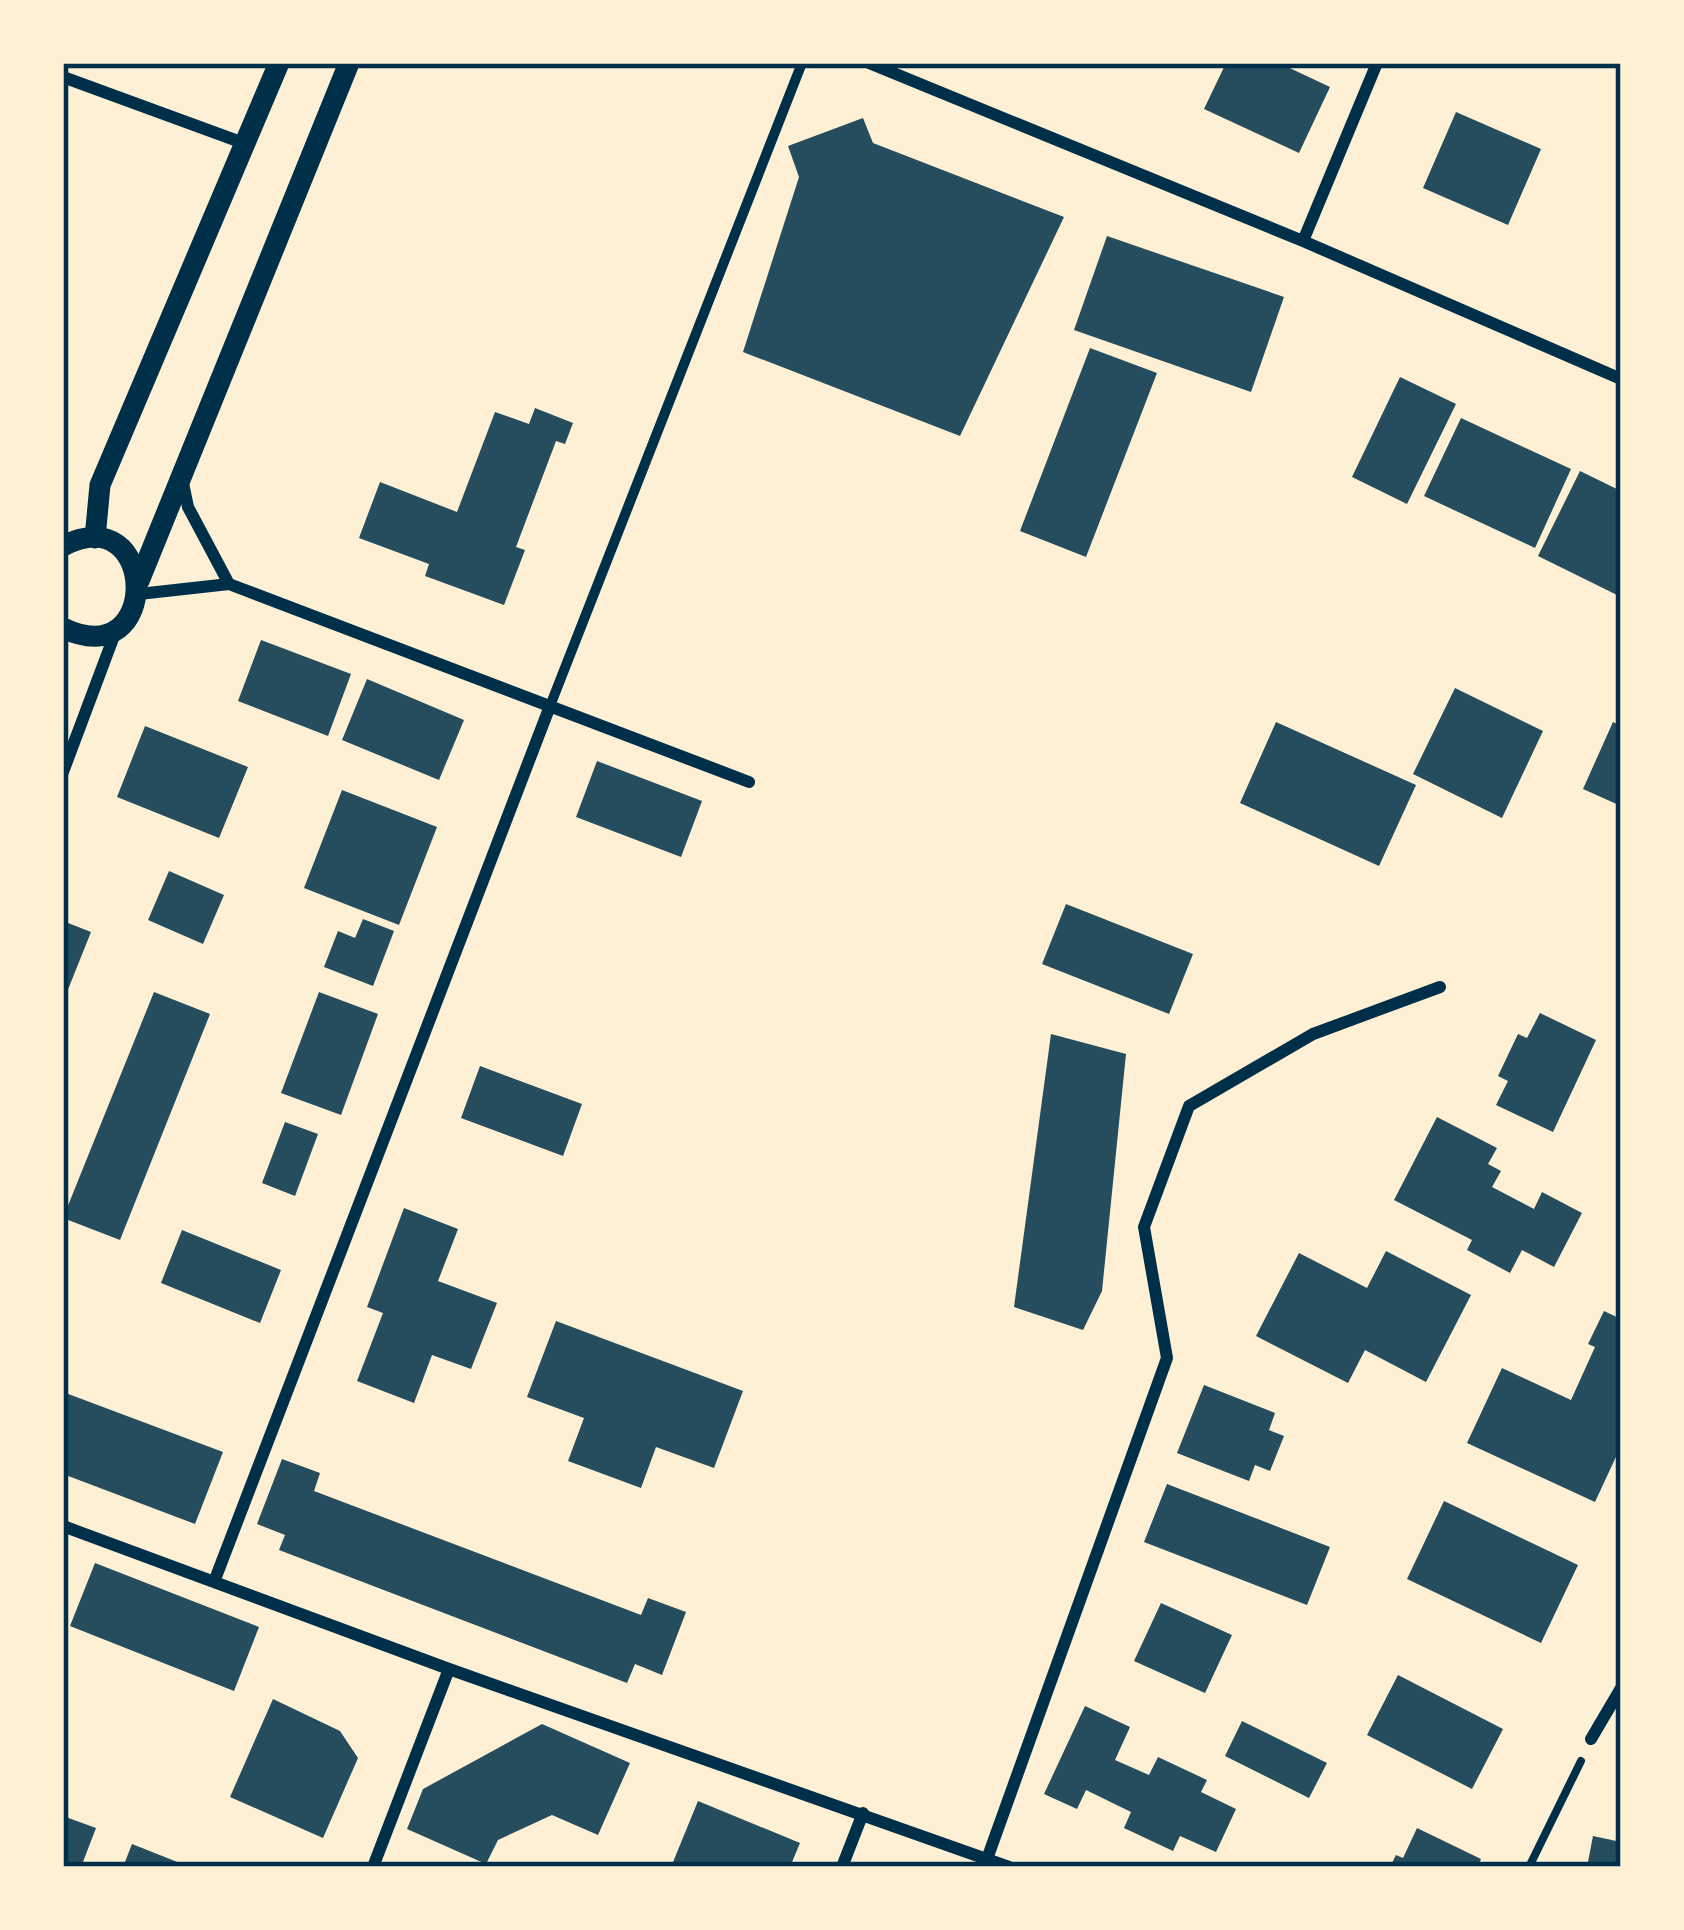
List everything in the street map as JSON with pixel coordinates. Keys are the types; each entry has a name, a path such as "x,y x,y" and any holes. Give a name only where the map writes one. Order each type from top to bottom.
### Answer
{"street":[{"path":"95,538 100,484 279,63"},
{"path":"63,772 117,628 135,608 183,469 349,63"},
{"path":"214,1582 802,63"},
{"path":"869,63 1303,241 1621,380"},
{"path":"1303,241 1378,63"},
{"path":"63,77 246,144"},
{"path":"183,469 188,507 229,584"},
{"path":"63,546 80,538 95,538 124,551 139,587"},
{"path":"139,587 229,584 748,782"},
{"path":"63,628 89,636 117,628"},
{"path":"987,1859 1167,1358 1144,1227 1189,1106 1313,1034 1440,987"},
{"path":"63,1526 448,1670 1009,1867"},
{"path":"373,1867 448,1670"},
{"path":"1591,1739 1621,1688"},
{"path":"842,1867 862,1813"}],"path":[{"path":"1529,1867 1591,1739"}],"building":[{"path":"1226,63 1279,63 1330,87 1299,153 1204,109"},
{"path":"1456,112 1541,149 1508,225 1423,188"},
{"path":"863,118 873,143 1064,217 960,436 743,352 799,177 788,146"},
{"path":"1107,236 1284,297 1251,392 1074,330"},
{"path":"1090,348 1157,373 1086,557 1020,531"},
{"path":"1400,377 1456,404 1407,504 1352,477"},
{"path":"535,408 573,423 565,444 556,441 516,547 525,550 504,605 425,576 429,564 359,538 380,482 457,512 495,412 529,424"},
{"path":"1461,418 1571,469 1535,548 1424,496"},
{"path":"1580,471 1621,491 1621,586 1617,595 1538,556"},
{"path":"261,640 351,674 328,736 238,701"},
{"path":"367,679 464,720 439,780 342,740"},
{"path":"1455,688 1543,731 1502,818 1413,774"},
{"path":"1276,722 1416,785 1379,866 1240,803"},
{"path":"1613,722 1621,726 1621,806 1583,789"},
{"path":"145,726 248,767 219,838 117,797"},
{"path":"597,761 702,801 681,857 576,817"},
{"path":"342,790 437,827 399,925 304,888"},
{"path":"169,871 224,895 203,944 148,920"},
{"path":"1066,904 1193,954 1169,1014 1042,964"},
{"path":"363,919 394,931 373,986 324,967 338,931 355,938"},
{"path":"63,921 91,932 63,1002"},
{"path":"154,992 210,1014 120,1240 63,1218"},
{"path":"319,992 378,1014 341,1115 281,1093"},
{"path":"1540,1013 1596,1040 1553,1132 1496,1105 1508,1081 1498,1076 1518,1034 1527,1038"},
{"path":"1051,1034 1126,1054 1102,1291 1083,1330 1014,1307"},
{"path":"480,1066 582,1104 563,1156 461,1118"},
{"path":"1437,1117 1497,1148 1488,1164 1501,1171 1492,1187 1534,1209 1542,1192 1582,1213 1554,1267 1522,1250 1510,1273 1467,1250 1472,1240 1394,1200"},
{"path":"285,1122 318,1134 295,1196 262,1183"},
{"path":"404,1208 458,1229 438,1281 497,1303 471,1369 432,1355 414,1403 357,1381 383,1313 367,1307"},
{"path":"182,1230 281,1270 260,1323 161,1283"},
{"path":"1386,1251 1471,1295 1426,1382 1365,1350 1348,1383 1256,1336 1299,1253 1367,1288"},
{"path":"1604,1311 1621,1319 1621,1446 1595,1502 1467,1443 1502,1368 1571,1400 1595,1347 1588,1344"},
{"path":"556,1321 743,1391 714,1468 656,1447 641,1488 568,1461 584,1418 527,1397"},
{"path":"1204,1385 1275,1413 1269,1430 1284,1436 1270,1471 1255,1465 1249,1481 1177,1453"},
{"path":"63,1392 223,1452 195,1524 63,1474"},
{"path":"282,1459 320,1473 314,1491 641,1615 648,1598 686,1612 662,1675 635,1664 627,1683 279,1550 285,1535 257,1524"},
{"path":"1167,1484 1330,1547 1307,1605 1144,1542"},
{"path":"1444,1501 1578,1565 1541,1643 1407,1579"},
{"path":"95,1563 259,1627 234,1691 70,1626"},
{"path":"1161,1603 1232,1635 1205,1693 1134,1661"},
{"path":"1398,1675 1503,1729 1472,1789 1367,1735"},
{"path":"273,1699 340,1731 358,1758 323,1838 230,1797"},
{"path":"1085,1706 1130,1727 1115,1760 1149,1775 1158,1757 1207,1780 1201,1792 1236,1809 1216,1852 1180,1836 1173,1851 1124,1828 1131,1812 1086,1790 1077,1809 1044,1794"},
{"path":"1242,1721 1327,1763 1309,1798 1225,1756"},
{"path":"542,1724 630,1763 598,1835 552,1815 498,1840 486,1864 407,1829 423,1789"},
{"path":"698,1801 800,1843 790,1867 671,1867"},
{"path":"63,1816 96,1828 81,1867 63,1867"},
{"path":"1417,1828 1481,1859 1478,1867 1390,1867 1396,1855 1403,1858"},
{"path":"1593,1836 1621,1842 1621,1867 1587,1867"},
{"path":"132,1844 190,1867 123,1867"}]}
